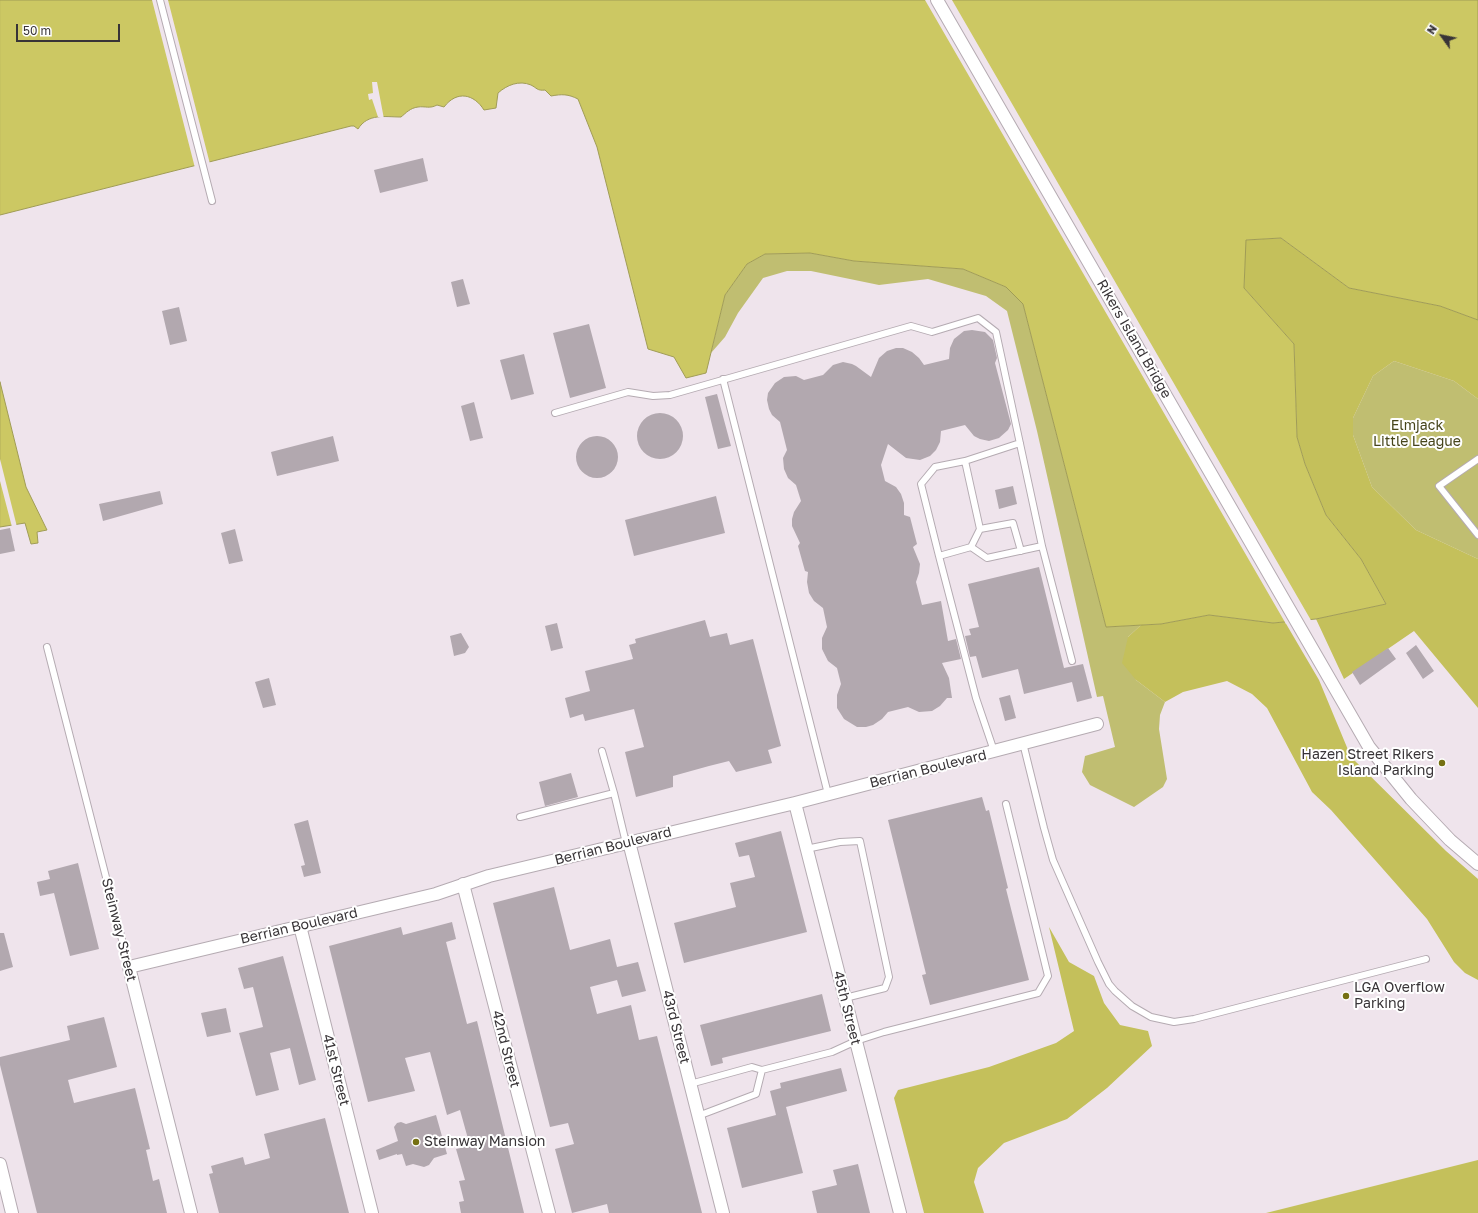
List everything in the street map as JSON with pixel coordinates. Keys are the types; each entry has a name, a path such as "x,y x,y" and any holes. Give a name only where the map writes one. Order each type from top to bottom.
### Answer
{"street":[{"name":"Rikers Island Bridge","path":"937,0 1369,747 1411,799 1450,840 1478,864"},
{"name":"Berrian Boulevard","path":"129,967 436,894 489,876 795,803 1097,724"},
{"name":"45th Street","path":"795,803 900,1213"},
{"name":"43rd Street","path":"628,842 723,1213"},
{"name":"42nd Street","path":"464,884 549,1213"},
{"name":"41st Street","path":"300,926 372,1213"},
{"name":"Steinway Street","path":"129,967 191,1213"},
{"path":"0,1164 12,1213"}],"lane":[{"path":"160,0 212,201"},
{"path":"555,413 628,392 653,396 670,395 911,326 932,332 978,318 996,332 1042,546 1072,661"},
{"path":"723,379 828,794"},
{"path":"994,751 976,698 921,484 935,467 965,461 1020,443"},
{"path":"1478,460 1439,486 1478,535"},
{"path":"939,556 971,547 980,529 965,461"},
{"path":"980,529 1013,524 1021,551"},
{"path":"971,547 987,558 1042,546"},
{"name":"Steinway Street","path":"47,647 129,967"},
{"path":"1023,743 1048,845 1060,877 1098,962 1109,984 1123,999 1150,1017 1161,1020 1183,1021 1426,959"},
{"path":"602,751 628,842"},
{"path":"520,817 614,792"},
{"path":"690,1084 752,1067 762,1070 832,1052 856,1041 1038,993 1048,976 1006,804"},
{"path":"806,849 840,842 860,841 889,977 884,988 845,998"},
{"path":"698,1116 756,1094 762,1070"}],"green space":[{"path":"810,253 854,261 963,269 1006,287 1023,304 1106,627 1141,625 1128,637 1136,680 1165,702 1160,715 1159,729 1167,779 1163,787 1134,807 1090,785 1082,772 1085,756 1115,747 1103,696 1097,697 1037,431 1007,311 986,296 928,279 879,285 811,271 787,271 763,278 738,313 725,337 711,353 725,295 747,264 765,254"},
{"name":"Elmjack Little League","path":"1394,361 1454,381 1478,399 1478,559 1416,530 1372,487 1353,435 1353,418 1373,376"}],"shaded area":[{"path":"0,0 1478,0 1478,320 1440,306 1349,288 1281,238 1246,240 1244,288 1294,344 1297,437 1305,464 1326,515 1361,559 1386,604 1316,619 1273,623 1209,615 1161,624 1106,627 1023,304 1006,287 963,269 854,261 810,253 765,254 747,264 725,295 706,373 686,378 674,357 648,349 597,147 578,99 565,95 551,96 545,90 539,90 531,85 522,83 513,84 498,93 496,108 484,110 475,100 465,96 460,96 454,98 444,107 437,105 432,107 413,108 401,117 372,118 367,120 358,129 351,126 0,215"},
{"path":"1281,238 1349,288 1440,306 1478,320 1478,399 1454,381 1394,361 1373,376 1353,418 1353,435 1372,487 1416,530 1478,559 1478,708 1414,631 1344,679 1316,619 1386,604 1361,559 1326,515 1305,464 1297,437 1294,344 1244,288 1245,240"},
{"path":"0,382 26,487 47,530 37,532 38,543 31,544 25,523 0,527"},
{"path":"1209,615 1273,623 1285,622 1319,680 1351,757 1446,851 1478,879 1478,980 1465,973 1454,962 1427,919 1331,810 1312,792 1267,708 1252,694 1227,681 1183,692 1165,702 1136,680 1122,663 1128,637 1141,625 1161,624"},
{"path":"1049,927 1069,962 1094,976 1104,1003 1120,1025 1148,1031 1152,1046 1107,1088 1067,1119 1004,1143 978,1168 974,1182 984,1213 924,1213 894,1098 898,1090 989,1067 1056,1043 1074,1031"},
{"path":"1478,1160 1478,1213 1266,1213"}],"pier":[{"path":"152,0 168,0 210,164 195,168"},
{"path":"925,0 952,0 1312,622 1286,624"},
{"path":"372,82 377,82 384,119 378,117 372,99 369,100 368,94 373,93"},
{"path":"0,459 17,527 12,527 0,481"}],"building":[{"path":"423,158 428,181 380,193 374,170"},
{"path":"463,279 470,304 457,307 451,282"},
{"path":"179,307 187,341 170,345 162,311"},
{"path":"589,324 606,388 570,398 553,333"},
{"path":"972,330 985,332 993,340 997,358 995,363 1011,424 1008,430 999,438 989,441 974,436 965,425 941,431 940,442 936,450 930,456 920,460 906,458 888,444 881,465 885,481 896,487 901,494 904,503 904,515 910,517 917,544 913,547 920,564 916,582 922,605 941,601 948,641 956,639 961,659 942,663 949,678 952,698 947,698 940,706 932,711 919,712 908,707 888,712 882,719 873,725 857,727 844,719 837,708 837,695 841,684 837,668 828,661 822,649 822,638 827,627 823,608 814,601 809,593 807,582 808,572 805,571 798,546 800,543 792,526 794,512 801,501 796,485 788,478 784,469 783,458 787,450 780,422 772,415 769,409 767,400 768,393 775,383 784,377 796,376 804,380 823,375 833,365 843,362 856,366 871,377 879,358 887,351 896,348 903,348 912,352 924,365 949,359 950,348 954,339 964,331"},
{"path":"524,354 534,394 511,400 500,360"},
{"path":"717,394 731,446 718,449 705,397"},
{"path":"474,402 483,438 470,441 461,406"},
{"path":"660,413 673,417 679,423 683,436 679,449 673,455 660,459 647,455 641,449 637,436 641,423 647,417"},
{"path":"333,436 339,461 277,476 271,452"},
{"path":"597,436 612,442 618,457 612,472 597,478 582,472 576,457 582,442"},
{"path":"1013,486 1017,504 999,509 995,490"},
{"path":"160,491 163,504 103,521 99,504"},
{"path":"716,496 725,533 634,556 625,520"},
{"path":"10,528 15,551 0,554 0,530"},
{"path":"235,529 243,561 229,564 221,533"},
{"path":"1039,567 1064,668 1083,664 1092,698 1077,702 1072,682 1024,694 1018,669 982,678 976,656 970,657 965,636 971,635 969,629 979,627 968,584"},
{"path":"705,620 710,637 727,633 730,645 753,639 781,746 768,750 772,763 736,772 729,761 709,766 673,776 673,787 636,797 625,752 644,747 634,709 585,721 583,714 570,718 565,698 590,691 585,671 633,659 629,645 636,643 635,639"},
{"path":"557,623 563,648 551,651 545,626"},
{"path":"461,633 469,647 465,653 454,656 450,636"},
{"path":"1416,645 1434,671 1423,679 1406,653"},
{"path":"1388,648 1396,659 1360,685 1352,672"},
{"path":"269,678 276,705 263,708 255,682"},
{"path":"1010,695 1016,718 1005,721 999,698"},
{"path":"571,773 578,797 545,806 539,782"},
{"path":"982,797 986,811 989,810 1008,888 1006,889 1029,980 930,1005 922,975 926,974 888,820"},
{"path":"308,820 321,873 304,877 301,866 305,865 294,824"},
{"path":"781,831 807,932 684,963 674,923 736,907 730,883 755,877 749,855 739,857 735,843"},
{"path":"78,863 99,949 70,956 54,893 40,896 37,882 50,879 48,871"},
{"path":"554,887 570,950 610,939 617,967 638,962 646,991 622,997 617,980 590,987 597,1014 631,1005 639,1040 657,1036 702,1213 609,1213 607,1204 572,1213 555,1149 574,1144 568,1123 550,1127 493,903"},
{"path":"452,922 456,939 446,942 467,1024 477,1021 524,1213 461,1213 459,1202 464,1201 459,1181 465,1180 456,1149 470,1146 460,1110 447,1115 430,1052 405,1058 415,1091 368,1102 329,946 401,927 403,935"},
{"path":"0,933 4,933 13,967 0,971"},
{"path":"283,956 316,1080 299,1085 290,1048 270,1053 279,1090 256,1096 239,1033 263,1027 253,987 244,989 238,968"},
{"path":"822,994 831,1031 722,1058 723,1063 711,1066 700,1025"},
{"path":"226,1008 231,1032 207,1037 201,1013"},
{"path":"104,1017 117,1067 68,1080 74,1103 135,1088 150,1149 146,1150 153,1181 159,1179 167,1213 37,1213 0,1065 0,1057 70,1040 67,1026"},
{"path":"841,1068 847,1091 786,1107 803,1173 742,1188 727,1128 776,1115 770,1091 781,1088 780,1083"},
{"name":"Steinway Mansion","path":"436,1115 447,1154 434,1158 429,1165 424,1167 413,1164 406,1166 402,1154 397,1154 379,1160 376,1150 398,1141 394,1127 397,1123 401,1122 406,1124"},
{"path":"325,1118 349,1213 219,1213 209,1174 213,1173 211,1166 243,1157 245,1165 270,1158 264,1134"},
{"path":"858,1164 870,1213 817,1213 812,1191 837,1185 833,1170"}],"place":[{"name":"Hazen Street Rikers Island Parking","path":"1442,763"},
{"name":"LGA Overflow Parking","path":"1346,996"},
{"name":"Steinway Mansion","path":"416,1142"}]}
